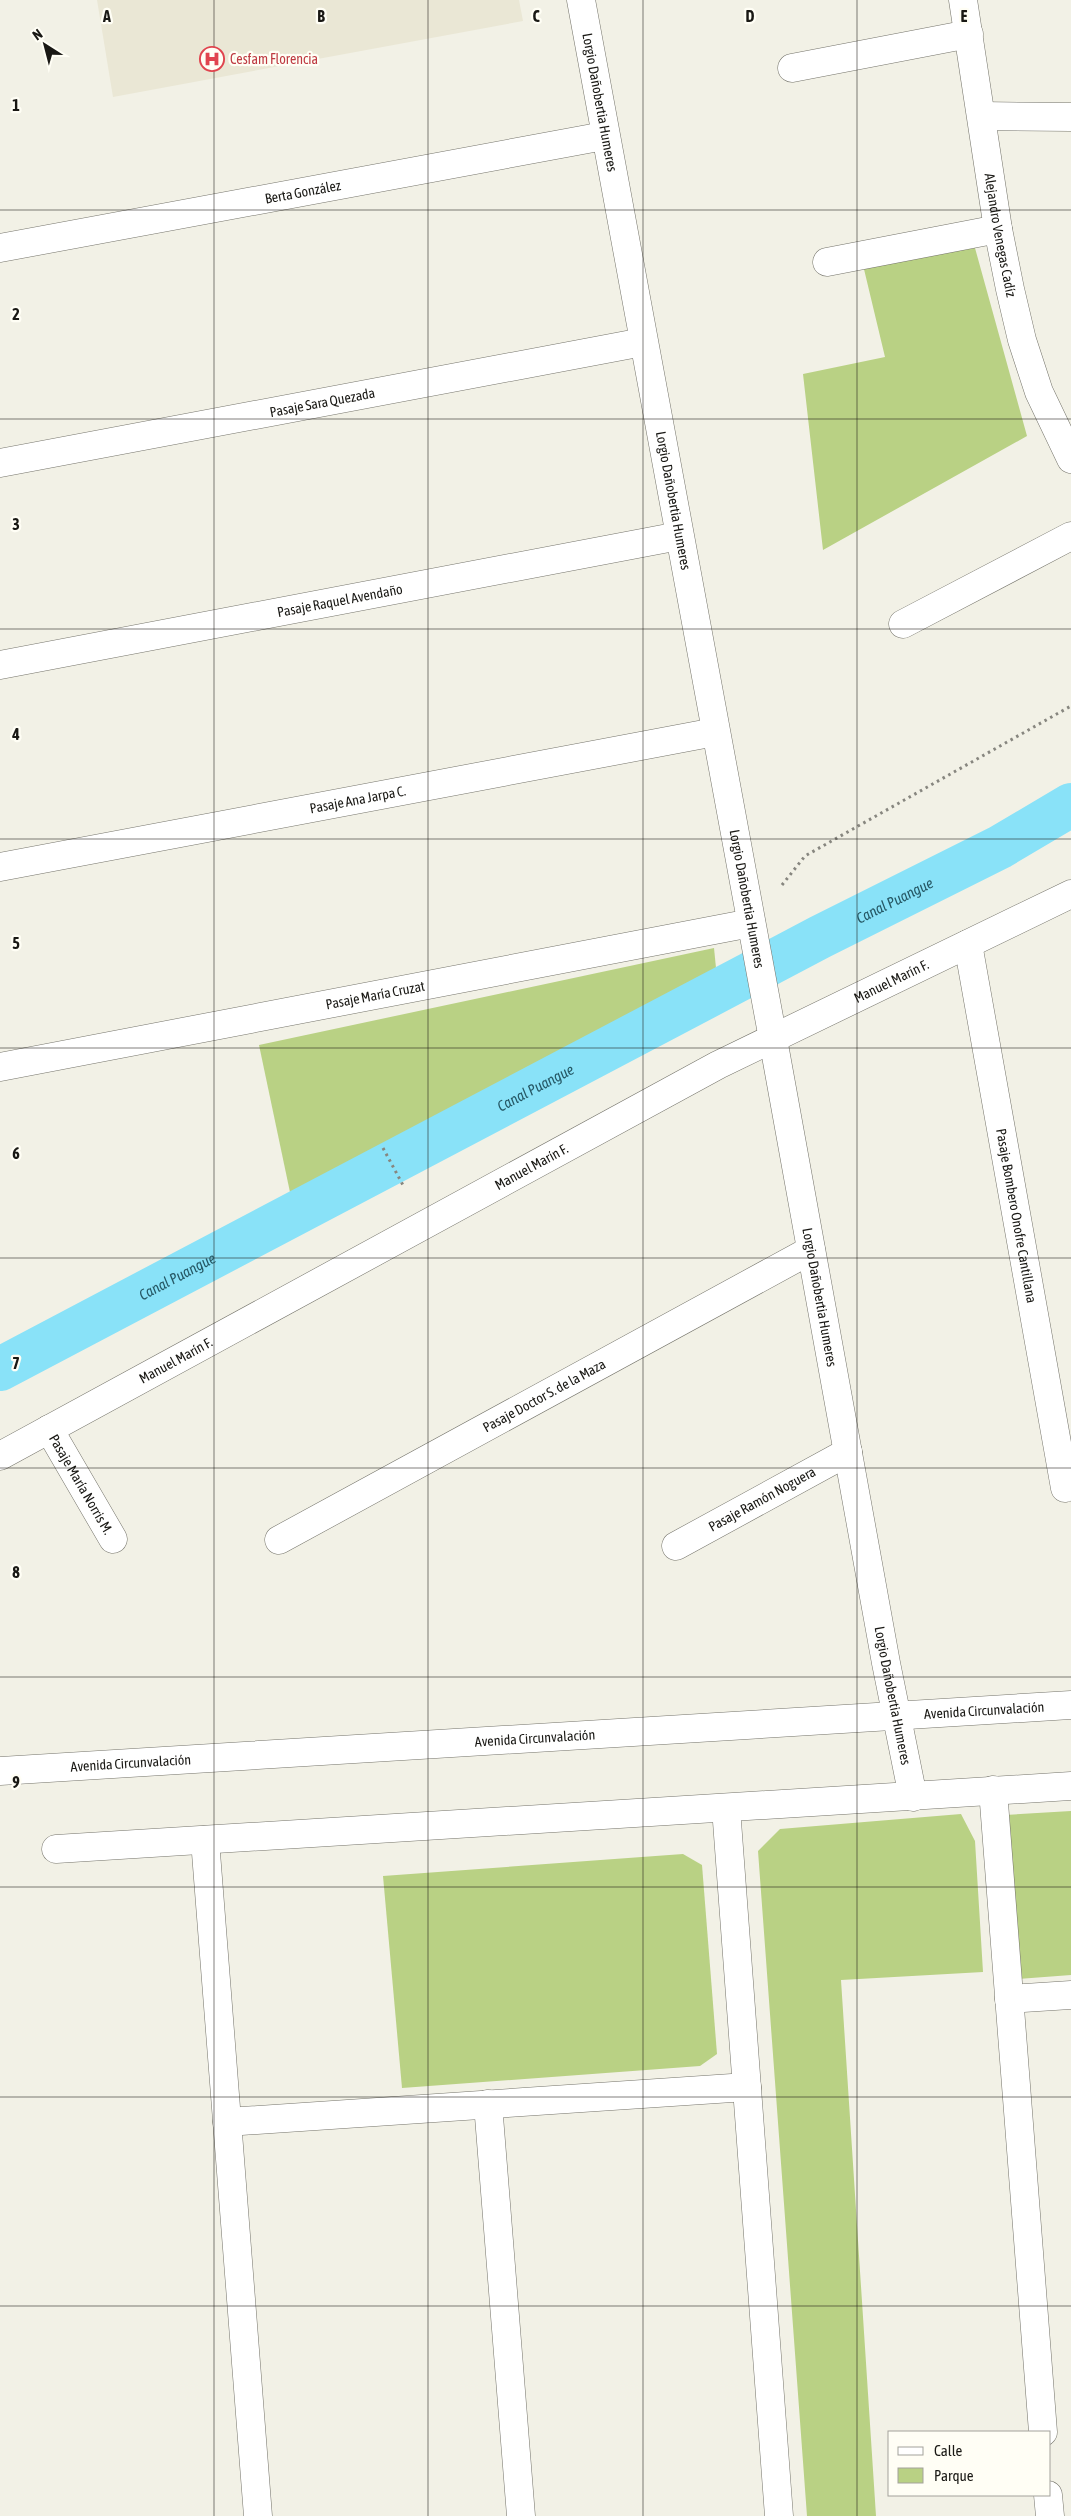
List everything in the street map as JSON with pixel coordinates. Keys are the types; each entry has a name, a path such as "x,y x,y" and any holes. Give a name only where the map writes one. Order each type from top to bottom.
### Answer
{"street":[{"name":"Lorgio Dañobertia Humeres","path":"581,0 604,136 754,934 896,1715 913,1797"},
{"name":"Alejandro Venegas Cadíz","path":"963,0 998,229 1022,340 1039,392 1071,459"},
{"path":"792,68 969,34"},
{"path":"982,116 1071,116"},
{"name":"Berta González","path":"0,248 604,136"},
{"path":"827,262 998,229"},
{"name":"Pasaje Sara Quezada","path":"0,463 643,342"},
{"name":"Pasaje Raquel Avendaño","path":"0,665 679,536"},
{"path":"903,624 1071,536"},
{"name":"Pasaje Ana Jarpa C.","path":"0,867 716,732"},
{"name":"Manuel Marín F.","path":"0,1456 718,1065 1071,894"},
{"name":"Pasaje María Cruzat","path":"0,1068 754,934"},
{"name":"Pasaje Bombero Onofre Cantillana","path":"968,944 1065,1488"},
{"name":"Pasaje Doctor S. de la Maza","path":"279,1540 811,1250"},
{"name":"Pasaje María Norris M.","path":"49,1429 113,1540"},
{"name":"Pasaje Ramón Noguera","path":"676,1546 848,1452"},
{"name":"Avenida Circunvalación","path":"0,1771 1071,1705"},
{"path":"56,1850 1071,1786"},
{"path":"993,1790 1043,2431"},
{"path":"726,1808 779,2516"},
{"path":"205,1840 258,2516"},
{"path":"1009,1999 1071,1994"},
{"path":"227,2122 747,2087"},
{"path":"488,2104 521,2516"},
{"path":"1048,2496 1050,2516"}],"path":[{"path":"782,885 805,856 1071,706"},
{"path":"383,1148 404,1187"}],"shaded area":[{"name":"Cesfam Florencia","path":"97,0 519,0 523,21 113,97"}],"green space":[{"path":"975,248 1027,436 823,550 803,374 885,357 863,265"},
{"path":"714,948 717,978 291,1197 259,1045"},
{"path":"1071,1811 1071,1975 1018,1979 1005,1815"},
{"path":"961,1814 975,1841 983,1972 841,1980 876,2516 807,2516 758,1851 780,1829"},
{"path":"683,1854 702,1865 717,2054 700,2066 402,2088 383,1876"}],"waterway":[{"name":"Canal Puangue","path":"0,1369 820,937 1000,847 1071,805"}],"place":[{"name":"Cesfam Florencia","path":"212,59"}]}
